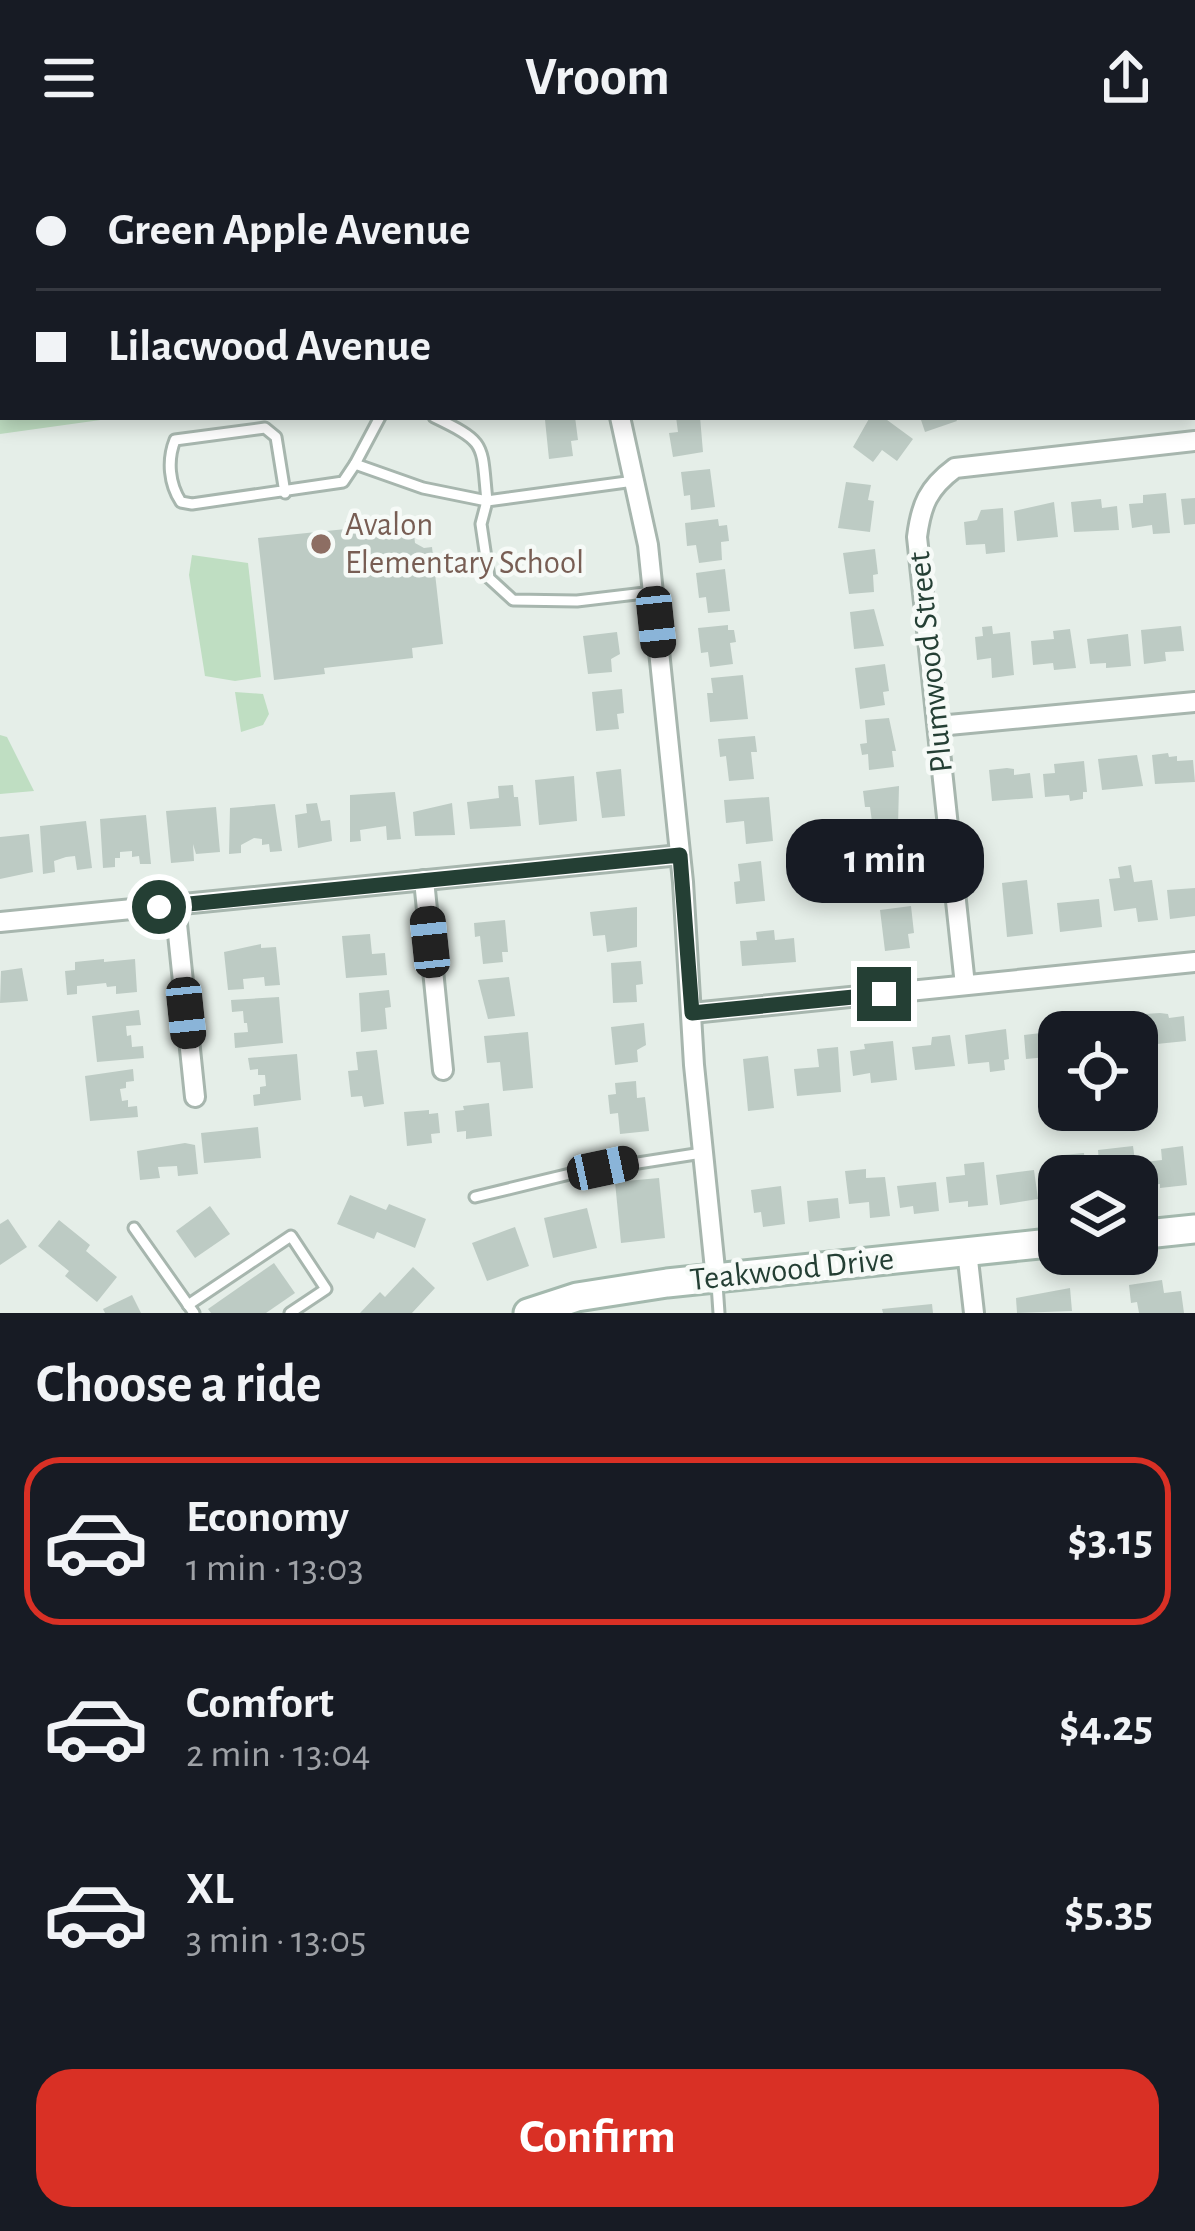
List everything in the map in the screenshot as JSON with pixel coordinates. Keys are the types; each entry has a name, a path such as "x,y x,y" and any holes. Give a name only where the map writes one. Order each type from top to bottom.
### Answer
{"street":[{"path":"621,420 648,544 716,1279"},
{"name":"Plumwood Street","path":"964,985 917,537 920,509 933,484 955,468 1195,442"},
{"path":"938,726 1195,702"},
{"path":"0,922 680,855"},
{"path":"424,880 443,1070"},
{"path":"175,905 195,1097"},
{"path":"692,1013 1195,962"},
{"path":"1158,1233 1195,1229"},
{"name":"Teakwood Drive","path":"528,1313 577,1297 1038,1244"},
{"path":"967,1251 974,1313"}],"lane":[{"path":"285,493 277,437 265,428 175,440 169,454 173,490 181,502 285,493 343,482 378,420"},
{"path":"440,420 474,436 482,449 487,501 481,524 489,578 513,600 578,602 652,592"},
{"path":"355,464 423,488 487,501 634,482"},
{"path":"475,1198 633,1162 702,1153"},
{"path":"134,1228 191,1309 291,1235 326,1288 290,1313"},
{"path":"716,1279 718,1313"}],"green space":[{"path":"0,420 100,420 0,434"},
{"path":"192,555 248,563 261,677 235,681 205,676 189,575"},
{"path":"235,692 263,694 269,714 263,725 241,732"},
{"path":"0,735 7,737 34,791 0,794"}],"building":[{"path":"545,420 575,420 578,440 571,441 573,456 549,459"},
{"path":"676,420 700,420 703,452 673,457 669,433 678,432"},
{"path":"868,420 887,420 913,439 897,461 882,450 873,462 853,447"},
{"path":"921,420 957,421 925,432"},
{"path":"710,469 715,507 691,510 681,472"},
{"path":"846,482 871,485 870,532 838,528"},
{"path":"1166,493 1170,533 1153,534 1152,525 1132,528 1129,504 1143,503 1143,495"},
{"path":"1195,498 1195,524 1184,525 1181,499"},
{"path":"1101,499 1102,508 1117,506 1119,530 1074,532 1071,502"},
{"path":"1054,502 1058,537 1017,541 1014,511"},
{"path":"1003,508 1005,552 986,554 985,544 966,545 964,522 977,520 981,510"},
{"path":"397,516 413,526 415,543 432,547 443,644 412,648 413,658 324,668 325,674 274,680 258,538 346,529 345,521"},
{"path":"718,519 719,526 727,525 729,541 721,542 722,560 699,563 696,545 687,546 685,523"},
{"path":"875,549 874,592 849,594 843,553"},
{"path":"725,569 730,611 708,613 706,597 699,598 696,573"},
{"path":"874,609 884,646 854,649 850,612"},
{"path":"728,625 736,642 730,643 733,664 710,667 708,652 701,653 698,628"},
{"path":"992,626 993,634 1010,632 1014,675 992,678 991,658 977,660 975,637 983,636 982,627"},
{"path":"1181,626 1184,651 1165,652 1166,661 1144,664 1141,630"},
{"path":"1070,629 1076,668 1033,665 1031,641 1054,639 1053,631"},
{"path":"617,632 620,654 611,659 612,672 588,674 583,636"},
{"path":"1128,634 1131,666 1090,664 1087,639"},
{"path":"885,664 889,691 883,692 885,705 860,709 855,668"},
{"path":"743,675 748,719 710,722 707,693 713,693 711,678"},
{"path":"622,689 624,713 617,714 619,729 596,731 592,692"},
{"path":"889,718 896,751 892,751 894,767 869,770 868,754 862,755 860,744 867,743 865,720"},
{"path":"755,736 757,752 751,752 754,779 729,781 718,739"},
{"path":"1137,755 1143,786 1102,790 1098,759"},
{"path":"1152,755 1177,756 1177,761 1193,760 1195,782 1155,784"},
{"path":"1084,761 1087,792 1083,799 1045,797 1043,774 1055,773 1054,764"},
{"path":"621,769 625,816 602,818 596,772"},
{"path":"1014,769 1014,775 1030,773 1033,798 992,801 989,770"},
{"path":"574,776 577,821 539,825 535,780"},
{"path":"513,785 521,826 470,829 467,802 499,798 498,786"},
{"path":"899,786 898,826 873,829 863,791"},
{"path":"395,792 401,839 387,840 386,826 360,830 361,841 350,842 350,795"},
{"path":"769,797 773,841 746,844 744,821 726,823 724,800"},
{"path":"317,803 321,821 330,820 332,841 298,848 295,815 307,813 306,804"},
{"path":"452,803 455,835 415,836 413,812"},
{"path":"275,804 282,851 270,852 269,844 254,838 241,845 241,853 229,854 230,808"},
{"path":"216,807 220,852 196,854 193,844 194,861 171,863 166,811"},
{"path":"146,815 151,864 140,864 132,851 120,852 115,867 103,868 100,819"},
{"path":"86,821 92,868 77,870 75,856 66,857 54,861 55,872 43,874 40,826"},
{"path":"29,834 33,872 0,879 0,837"},
{"path":"906,852 909,879 902,879 904,895 880,898 875,856"},
{"path":"761,861 765,901 736,904 738,864"},
{"path":"1131,865 1134,882 1152,880 1158,920 1138,922 1136,908 1114,911 1109,879 1120,878 1118,867"},
{"path":"1027,880 1033,934 1007,937 1002,883"},
{"path":"1195,888 1195,916 1170,919 1167,890"},
{"path":"1099,899 1102,927 1060,932 1057,903"},
{"path":"911,906 914,933 908,934 910,948 885,951 880,910"},
{"path":"637,907 637,947 607,952 605,935 593,936 590,912"},
{"path":"505,920 508,952 502,952 503,962 483,964 474,923"},
{"path":"774,930 775,940 794,938 796,962 742,966 740,941 757,940 756,932"},
{"path":"370,934 372,954 385,953 387,975 346,978 342,936"},
{"path":"261,944 261,948 276,947 280,985 265,986 264,977 243,979 244,989 228,990 224,952"},
{"path":"135,959 137,992 116,994 116,986 106,983 77,986 77,994 67,995 65,971 75,970 75,962"},
{"path":"641,961 643,984 636,985 637,1002 613,1003 611,963"},
{"path":"22,968 28,1001 0,1003 1,971"},
{"path":"509,977 515,1016 488,1019 478,980"},
{"path":"389,990 387,1029 361,1032 359,993"},
{"path":"279,997 283,1043 235,1048 234,1033 248,1032 243,1011 232,1012 231,1000"},
{"path":"139,1010 141,1025 126,1026 127,1036 131,1035 132,1047 143,1046 144,1058 97,1062 92,1016"},
{"path":"1158,1013 1169,1018 1184,1016 1186,1041 1158,1044"},
{"path":"644,1023 646,1045 637,1050 638,1062 615,1065 611,1027"},
{"path":"1006,1029 1009,1059 1004,1060 1005,1070 990,1072 989,1062 968,1064 965,1035"},
{"path":"528,1032 533,1088 503,1091 500,1062 487,1063 484,1036"},
{"path":"1038,1033 1038,1058 1026,1059 1024,1035"},
{"path":"950,1035 955,1066 915,1070 912,1047 931,1045 932,1037"},
{"path":"893,1041 897,1080 871,1083 870,1073 853,1076 850,1051 865,1049 864,1044"},
{"path":"838,1047 841,1092 797,1096 794,1069 819,1067 817,1049"},
{"path":"377,1050 384,1104 364,1107 362,1096 351,1097 348,1071 358,1070 356,1052"},
{"path":"297,1054 301,1100 254,1106 253,1095 266,1086 265,1075 250,1070 248,1058"},
{"path":"768,1056 774,1108 748,1111 743,1059"},
{"path":"133,1069 134,1081 120,1089 128,1107 137,1106 138,1117 90,1121 85,1076"},
{"path":"636,1081 637,1098 645,1097 649,1131 620,1134 618,1113 610,1114 608,1095 616,1094 615,1083"},
{"path":"489,1103 492,1136 466,1139 466,1131 457,1132 455,1111"},
{"path":"429,1110 429,1114 438,1113 440,1133 431,1134 432,1143 407,1146 404,1112"},
{"path":"258,1127 261,1158 204,1163 201,1133"},
{"path":"195,1145 198,1174 178,1176 177,1166 158,1167 160,1178 140,1180 137,1151"},
{"path":"1133,1146 1134,1155 1098,1155 1098,1150"},
{"path":"1183,1146 1187,1185 1160,1188 1161,1149"},
{"path":"984,1162 988,1205 949,1203 946,1177 965,1175 964,1164"},
{"path":"866,1169 866,1178 885,1177 890,1216 870,1218 869,1202 849,1204 845,1171"},
{"path":"1034,1170 1038,1199 1000,1205 996,1175"},
{"path":"659,1178 665,1238 621,1243 615,1182"},
{"path":"936,1182 939,1211 914,1214 913,1206 900,1208 897,1186"},
{"path":"781,1186 785,1224 763,1227 761,1212 754,1213 751,1190"},
{"path":"350,1195 426,1219 415,1248 377,1232 374,1239 337,1224"},
{"path":"838,1198 840,1218 809,1222 807,1201"},
{"path":"210,1206 230,1234 195,1258 176,1231"},
{"path":"587,1208 597,1248 553,1258 544,1218"},
{"path":"8,1219 27,1247 0,1265 0,1224"},
{"path":"59,1220 90,1245 86,1251 117,1277 97,1302 38,1246"},
{"path":"515,1227 529,1266 487,1281 472,1243"},
{"path":"274,1263 295,1293 266,1313 211,1313 208,1309"},
{"path":"413,1267 435,1288 412,1313 360,1313 380,1292 385,1297"},
{"path":"1162,1280 1164,1293 1181,1291 1184,1313 1139,1313 1137,1302 1131,1303 1129,1285"},
{"path":"1070,1288 1072,1311 1017,1313 1016,1298"},
{"path":"132,1295 141,1313 105,1313 103,1309"},
{"path":"932,1304 933,1313 883,1313 882,1309"}],"place":[{"name":"Avalon Elementary School","path":"321,544"}],"route":[{"path":"159,907 680,855 692,1013 884,994"}]}
